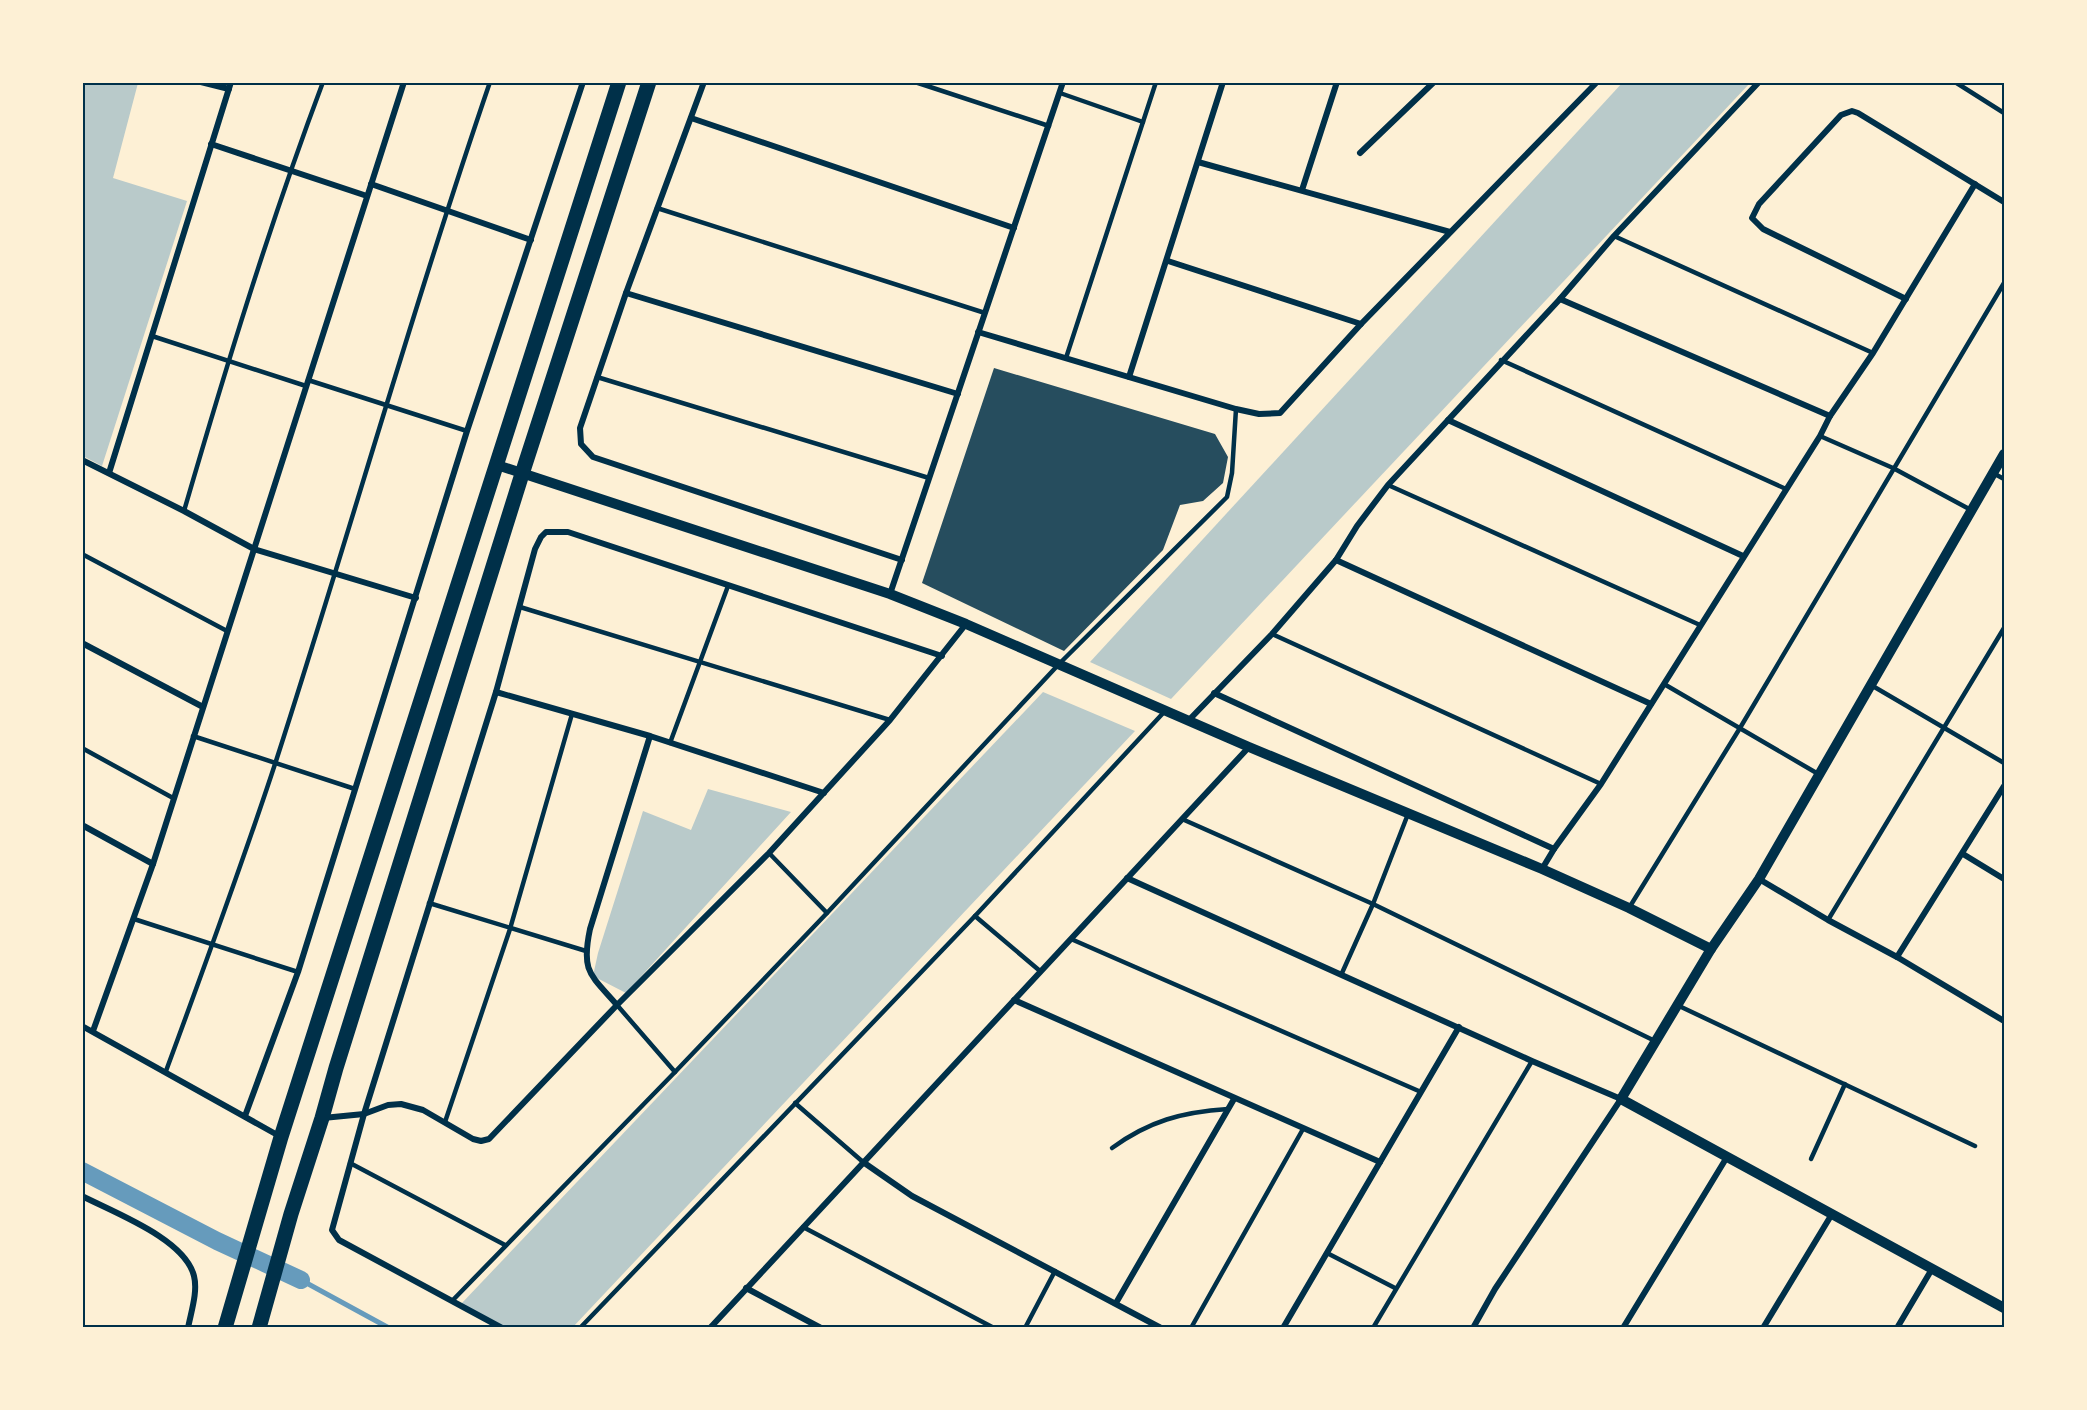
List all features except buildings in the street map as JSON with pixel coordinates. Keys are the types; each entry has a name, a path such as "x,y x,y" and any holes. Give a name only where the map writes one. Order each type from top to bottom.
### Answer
{"main road":[{"path":"226,1325 282,1137 619,82"},
{"path":"259,1328 336,1068 522,474 649,82"}],"street":[{"path":"109,473 230,86 201,82"},
{"path":"93,1031 153,864 404,82"},
{"path":"245,1116 298,972 466,431 583,82"},
{"path":"704,82 597,377 580,428 581,444 593,457 902,560"},
{"path":"890,594 1063,82"},
{"path":"1129,377 1168,261 1223,82"},
{"path":"1302,190 1337,82"},
{"path":"1360,153 1434,82"},
{"path":"978,332 1236,409 1259,414 1280,414 1361,324 1597,82"},
{"path":"1189,720 1272,634 1336,560 1357,526 1388,485 1501,360 1560,299 1614,236 1759,82"},
{"path":"1906,299 1763,229 1752,218 1759,204 1842,115 1848,112 1858,113 2004,202"},
{"path":"690,118 1014,228"},
{"path":"212,144 367,196"},
{"path":"1198,162 1450,232"},
{"path":"371,184 531,240"},
{"path":"1542,869 1664,684 1820,436 1830,416 1873,353 1975,184"},
{"path":"1168,261 1361,324"},
{"path":"626,293 958,394"},
{"path":"1560,299 1830,416"},
{"path":"1448,420 1743,556"},
{"path":"1473,1328 1495,1289 1621,1099 1711,949 1759,879 2004,454"},
{"path":"82,460 254,549 416,598"},
{"path":"497,465 890,594 966,624 1249,747 1542,869 1629,908 1711,949"},
{"path":"502,1328 339,1240 332,1230 364,1114 496,692 541,537 546,532 554,530 568,532 942,656"},
{"path":"1336,560 1651,704"},
{"path":"322,1118 364,1114 388,1105 401,1104 423,1110 473,1139 481,1142 489,1139 617,1005 769,853 890,720 966,624"},
{"path":"82,643 203,707"},
{"path":"496,692 650,736 824,793"},
{"path":"1214,693 1554,849"},
{"path":"617,1005 588,971 586,951 650,736"},
{"path":"710,1328 1249,747"},
{"path":"1897,957 2004,786"},
{"path":"82,825 153,864"},
{"path":"1963,854 2004,879"},
{"path":"1128,878 1621,1099 2004,1308"},
{"path":"1759,879 2004,1021"},
{"path":"1014,1000 1380,1162"},
{"path":"82,1026 282,1137"},
{"path":"1283,1328 1459,1027"},
{"path":"1116,1303 1234,1099"},
{"path":"1623,1328 1727,1157"},
{"path":"863,1162 912,1196 1161,1328"},
{"path":"82,1196 164,1238 182,1253 194,1277 195,1291 188,1328"},
{"path":"1763,1328 1832,1214"},
{"path":"1897,1328 1932,1269"},
{"path":"746,1288 821,1328"}],"lane":[{"path":"184,511 228,360 290,171 323,82"},
{"path":"166,1071 275,763 446,210 490,82"},
{"path":"915,82 1049,126"},
{"path":"1066,358 1156,82"},
{"path":"1955,82 2004,113"},
{"path":"1060,93 1143,122"},
{"path":"657,208 985,313"},
{"path":"1614,236 1873,353"},
{"path":"1629,908 1740,728 2004,283"},
{"path":"152,336 387,405 466,431"},
{"path":"1501,360 1786,489"},
{"path":"597,377 929,478"},
{"path":"452,1301 675,1072 1059,664 1227,497 1232,473 1236,409"},
{"path":"1820,436 1893,468 1971,510"},
{"path":"1993,473 2004,479"},
{"path":"1388,485 1700,626"},
{"path":"82,554 227,631"},
{"path":"670,743 728,586"},
{"path":"520,608 890,720"},
{"path":"1828,920 2004,628"},
{"path":"1272,634 1600,784"},
{"path":"1664,684 1820,775"},
{"path":"1871,685 2004,763"},
{"path":"580,1328 975,916 1165,711"},
{"path":"445,1122 510,929 572,714"},
{"path":"193,736 355,789"},
{"path":"82,748 173,798"},
{"path":"1342,973 1373,904 1408,814"},
{"path":"1182,819 1373,904 1655,1041"},
{"path":"769,853 826,913"},
{"path":"429,903 586,951"},
{"path":"975,916 1040,971"},
{"path":"134,919 298,972"},
{"path":"1071,939 1421,1092"},
{"path":"617,1005 675,1072"},
{"path":"1677,1005 1975,1146"},
{"path":"1373,1328 1533,1061"},
{"path":"1811,1159 1845,1084"},
{"path":"795,1103 863,1162"},
{"path":"1112,1148 1130,1135 1164,1119 1198,1111 1227,1109"},
{"path":"1191,1328 1303,1129"},
{"path":"350,1163 505,1245"},
{"path":"804,1227 994,1328"},
{"path":"1327,1253 1395,1288"},
{"path":"1025,1328 1055,1271"}],"shaded area":[{"path":"1623,82 1750,83 1171,699 1090,662"},
{"path":"82,83 138,83 113,178 187,201 102,466 83,456"},
{"path":"1043,692 1135,731 573,1327 504,1327 461,1304"},
{"path":"708,789 791,812 626,993 593,976 598,953 643,811 691,830"}],"waterway":[{"path":"82,1171 217,1241 301,1280"},
{"path":"301,1280 389,1328"}]}
